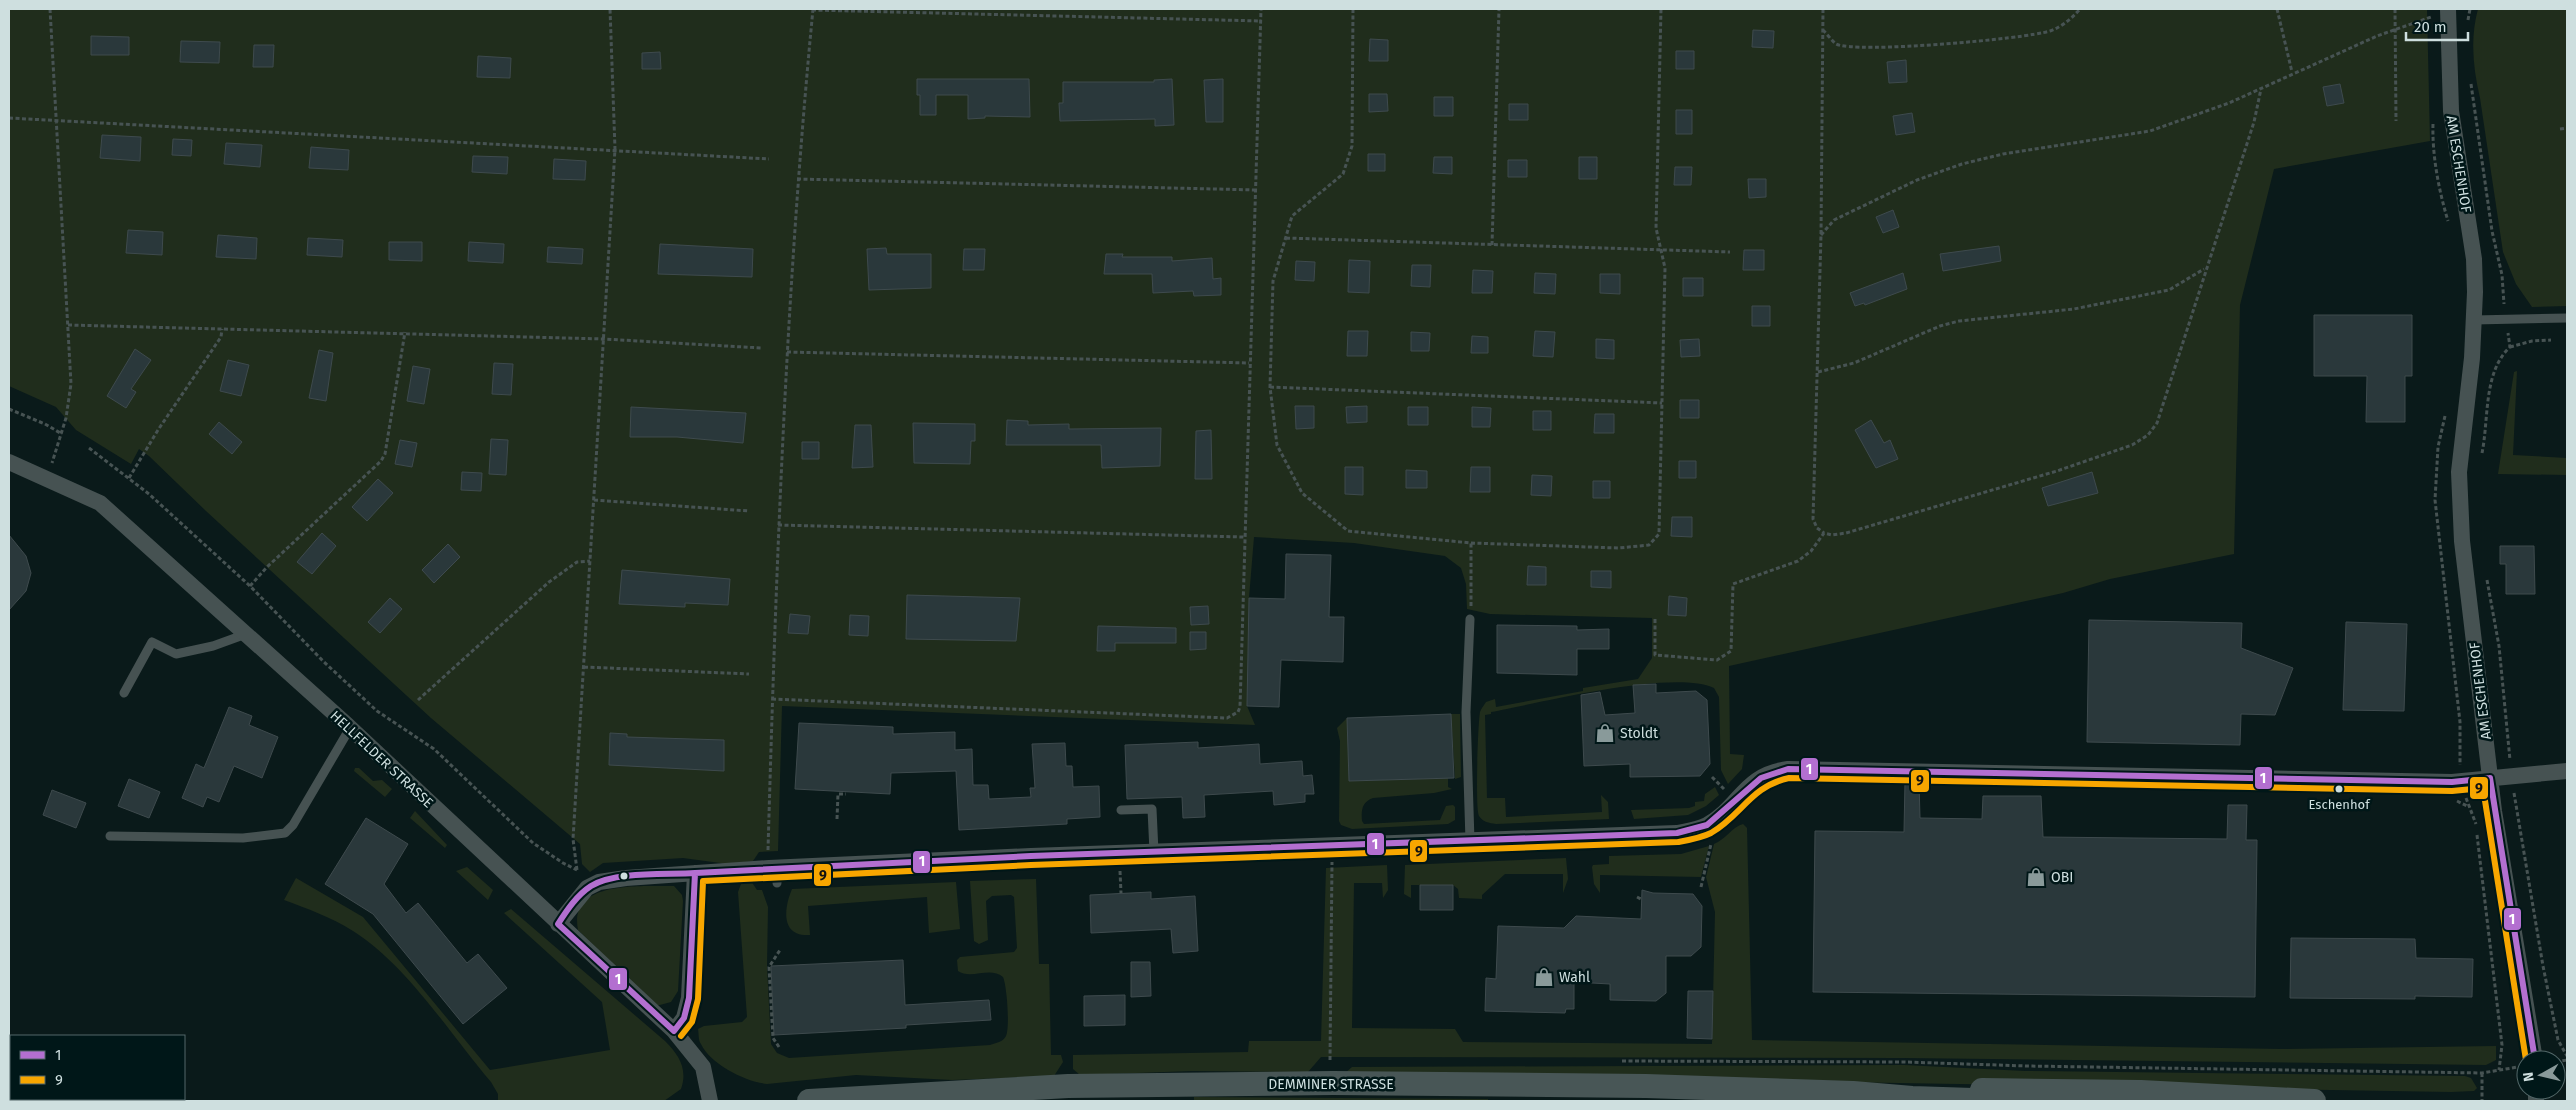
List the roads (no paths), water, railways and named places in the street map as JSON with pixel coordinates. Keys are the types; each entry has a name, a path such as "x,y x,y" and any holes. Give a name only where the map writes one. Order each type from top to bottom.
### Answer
{"main road":[{"name":"DEMMINER STRASSE","path":"809,1101 1014,1088 1194,1084 1646,1086 1853,1093 1912,1098 2003,1101"},
{"name":"DEMMINER STRASSE","path":"1853,1093 1911,1089 2141,1092 2314,1101"}],"street":[{"name":"AM ESCHENHOF","path":"2448,9 2451,111 2474,259 2474,320 2462,430 2459,508 2490,778 2533,1050"},
{"name":"HELLFELDER STRASSE","path":"9,462 100,503 350,728 674,1031 703,1067 710,1101"},
{"path":"558,924 587,888 599,882 626,878 695,873 775,873 1154,852 1676,833 1694,830 1709,824 1722,814 1760,776 1788,769 2442,782 2567,770"},
{"path":"674,1031 684,1018 689,998 695,873"}],"lane":[{"path":"2474,320 2567,318"},
{"path":"1470,619 1466,712 1470,841"},
{"path":"124,693 152,642 176,654 213,646 246,634"},
{"path":"110,836 242,838 285,832 293,825 350,728"},
{"path":"1141,799 1142,809"},
{"path":"1121,810 1152,808 1154,852"}],"place":[{"name":"Stoldt","path":"1605,733"},
{"name":"Eschenhof","path":"2339,789"},
{"name":"OBI","path":"2036,877"},
{"name":"Wahl","path":"1544,977"}]}
